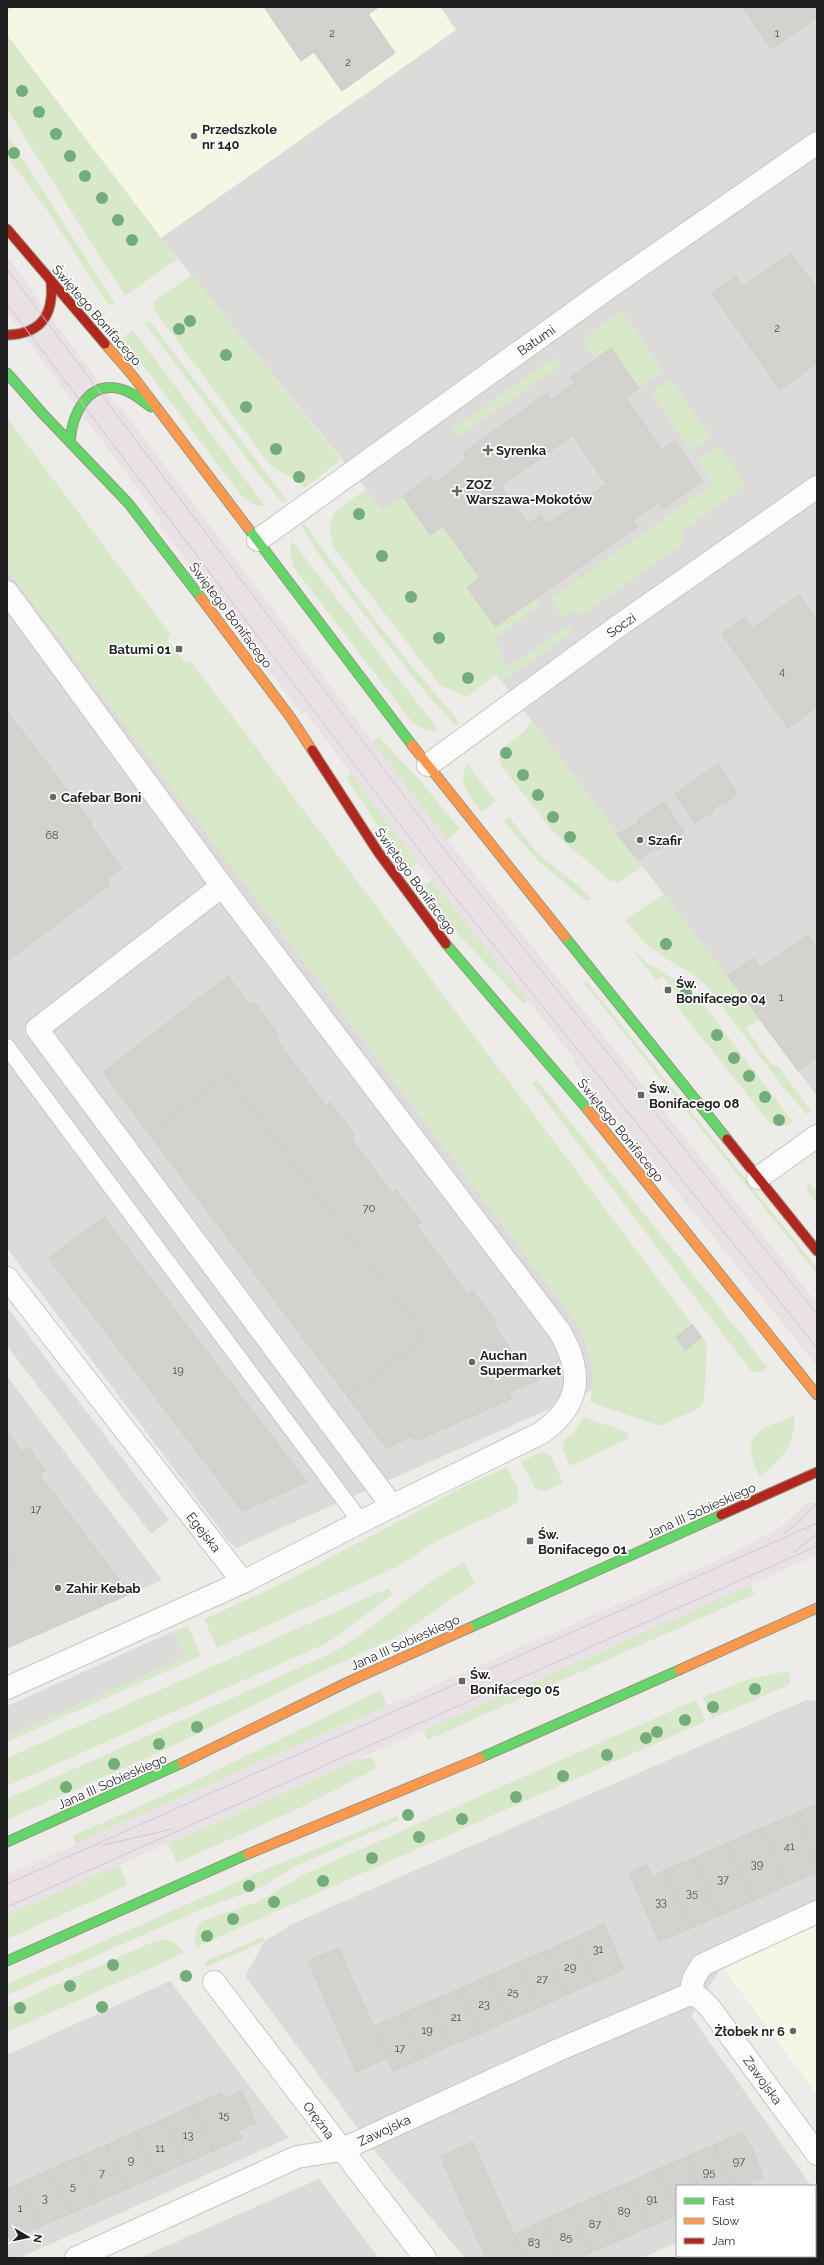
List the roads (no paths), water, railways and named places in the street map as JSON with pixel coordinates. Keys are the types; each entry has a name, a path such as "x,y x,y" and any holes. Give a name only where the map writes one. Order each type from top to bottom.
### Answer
{"street":[{"name":"Batumi","path":"258,540 612,286 817,144"},
{"name":"Świętego Bonifacego","path":"7,229 51,282 116,354 428,766 817,1252"},
{"path":"7,335 22,334 34,328 44,319 53,301 51,282"},
{"name":"Świętego Bonifacego","path":"7,373 141,519 277,697 320,761 390,871 436,933 564,1080 817,1395"},
{"path":"70,442 73,420 78,409 87,399 99,392 120,389 162,414"},
{"name":"Soczi","path":"428,766 617,627 817,487"},
{"path":"7,592 222,886 555,1325 572,1353 575,1378 570,1402 562,1416 541,1433 392,1506 243,1582 7,1688"},
{"path":"222,886 37,1029 392,1506"},
{"path":"758,1178 817,1136"},
{"name":"Egejska","path":"7,1278 243,1582"},
{"name":"Jana III Sobieskiego","path":"7,1842 152,1778 350,1681 817,1472"},
{"path":"7,1962 276,1842 453,1770 817,1608"},
{"path":"690,1994 694,1978 702,1965 817,1912"},
{"name":"Orężna","path":"214,1982 425,2258"},
{"name":"Zawojska","path":"76,2258 297,2157 341,2150 556,2051 690,1994 700,1998 710,2008 817,2154"}],"lane":[{"path":"7,1046 361,1522"}],"tram line":[{"path":"7,269 447,853 817,1314"},
{"path":"7,304 450,891 817,1348"},
{"path":"784,1534 805,1516 817,1502"},
{"path":"7,1884 817,1523"},
{"path":"794,1552 817,1534"},
{"path":"7,1907 817,1546"},
{"path":"103,1845 173,1829"}],"place":[{"name":"Przedszkole nr 140","path":"194,136"},
{"name":"Syrenka","path":"488,450"},
{"name":"ZOZ Warszawa-Mokotów","path":"457,491"},
{"name":"Batumi 01","path":"179,649"},
{"name":"Cafebar Boni","path":"53,797"},
{"name":"Szafir","path":"640,840"},
{"name":"Św. Bonifacego 04","path":"668,990"},
{"name":"Św. Bonifacego 08","path":"641,1095"},
{"name":"Auchan Supermarket","path":"472,1362"},
{"name":"Św. Bonifacego 01","path":"530,1541"},
{"name":"Zahir Kebab","path":"58,1588"},
{"name":"Św. Bonifacego 05","path":"462,1681"},
{"name":"Żłobek nr 6","path":"793,2031"}]}
